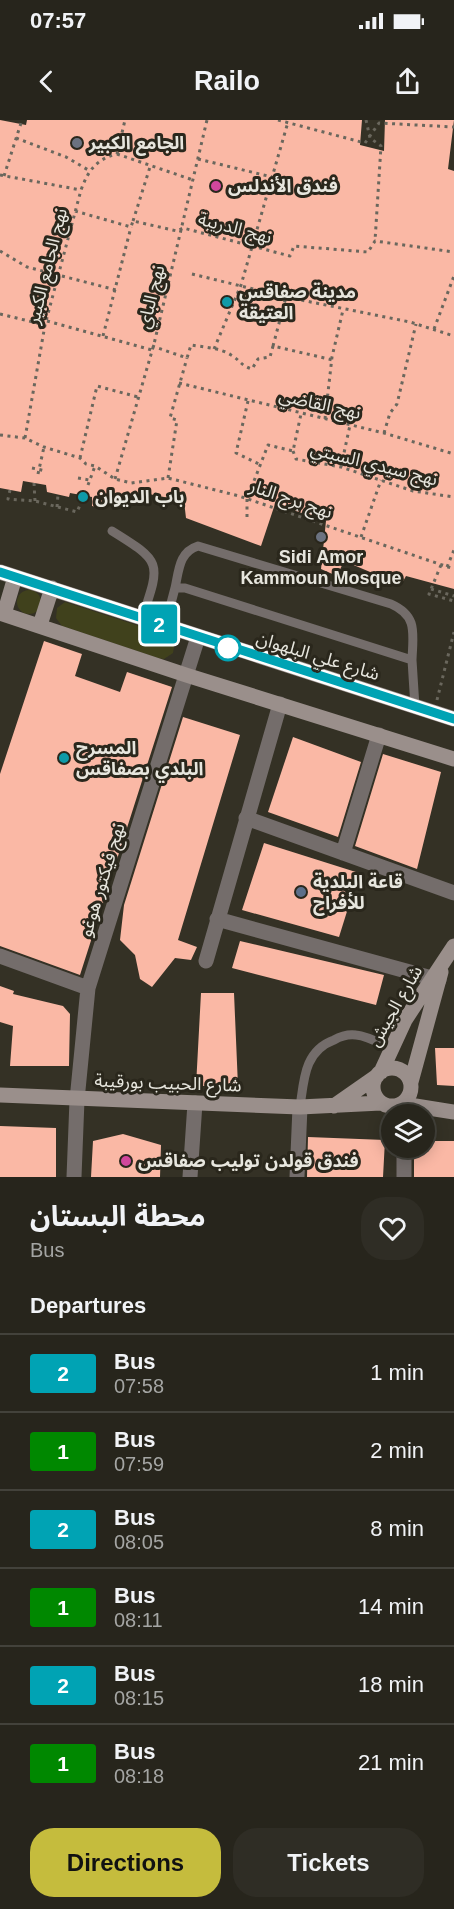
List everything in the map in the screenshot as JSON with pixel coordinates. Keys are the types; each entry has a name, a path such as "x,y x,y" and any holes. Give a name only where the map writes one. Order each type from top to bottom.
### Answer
{"main road":[{"name":"شارع علي البلهوان","path":"7,574 198,638 454,719"},
{"path":"7,574 2,614 186,675 454,759"},
{"path":"40,626 52,588"},
{"name":"شارع الجيش","path":"379,1074 405,1020 436,978 454,946"},
{"name":"شارع الجيش","path":"411,1085 436,978"},
{"path":"334,1106 379,1074 398,1069 404,1072 411,1085 451,1112"},
{"path":"379,1074 373,1087 381,1103"},
{"path":"404,1104 411,1085"},
{"name":"شارع الحبيب بورقيبة","path":"0,1095 77,1100 300,1107 381,1103"},
{"path":"435,1111 451,1112"}],"street":[{"name":"نهج فيكتور هوغو","path":"74,1177 77,1100 88,988 198,638"},
{"path":"206,961 280,704"},
{"path":"343,853 379,735"},
{"path":"246,818 454,893"},
{"path":"217,919 436,978"},
{"path":"0,956 88,988"},
{"path":"190,1177 195,1103"},
{"path":"297,1177 300,1107"},
{"path":"404,1158 404,1177"}],"lane":[{"path":"112,531 146,552 154,563 156,578 142,618"},
{"path":"165,626 182,557 188,549 198,546 368,597 405,610 413,627 412,660 415,706"},
{"path":"175,588 412,660"},
{"path":"300,1107 306,1067 313,1053 325,1043 345,1035 359,1035 392,1049"}],"path":[{"path":"22,120 2,175 81,190"},
{"path":"117,154 125,120"},
{"name":"نهج الباي","path":"115,479 174,269 207,120"},
{"path":"278,120 365,143 379,123 454,127"},
{"path":"366,120 370,138 381,146 375,241"},
{"path":"214,349 241,285 288,122"},
{"path":"16,138 66,157 90,171 98,160 117,154 193,180"},
{"path":"198,159 272,177"},
{"path":"103,336 131,227 150,167"},
{"name":"نهج الجامع الكبير","path":"25,438 46,323 81,190 90,171"},
{"path":"75,211 131,227"},
{"name":"نهج الدريبة","path":"133,221 177,231 183,228 290,256 294,246 368,252 375,241 454,252"},
{"path":"0,251 27,267 116,290"},
{"path":"192,273 285,297 416,324 454,336"},
{"path":"435,330 454,276"},
{"path":"168,478 177,420 170,418 191,345 231,355 243,367 252,369 258,359 270,357 285,297"},
{"path":"325,419 343,310"},
{"path":"0,314 103,336 187,358"},
{"path":"384,433 390,413 397,404 416,324"},
{"path":"273,346 333,360"},
{"name":"نهج القاضي","path":"179,383 384,433 454,454"},
{"path":"80,458 97,386 138,397"},
{"path":"248,401 236,453 259,464"},
{"path":"247,517 247,499 268,445 293,451 301,414"},
{"path":"340,467 350,425"},
{"path":"0,435 25,438 44,447 80,458 86,464 95,466 115,479"},
{"path":"38,474 44,447"},
{"name":"نهج سيدي السبتي","path":"293,451 296,459 340,467 413,491 454,497"},
{"path":"66,459 67,454"},
{"path":"88,485 95,466"},
{"path":"32,468 46,471"},
{"path":"78,478 89,480"},
{"name":"نهج برج النار","path":"115,479 131,483 168,478 247,499 454,569"},
{"path":"361,537 381,480"},
{"path":"34,483 35,501"},
{"path":"10,490 8,499 35,501 77,512 84,496"},
{"path":"57,507 58,494"},
{"path":"447,567 454,550"},
{"path":"441,564 429,594 454,601"},
{"path":"431,589 454,596"},
{"path":"434,713 454,632"}],"shaded area":[{"path":"29,590 34,591 40,597 40,607 34,613 29,614 24,613 18,607 17,602 18,597 24,591"},
{"path":"65,602 170,636 175,641 173,653 164,659 158,658 62,626 56,618 57,608"}],"building":[{"name":"مدينة صفاقس العتيقة","path":"0,120 26,125 27,120 362,120 360,145 384,151 385,120 454,120 448,169 454,171 454,589 406,576 401,585 344,561 337,576 321,569 326,521 275,504 261,546 186,518 184,501 144,493 136,503 108,497 106,509 92,506 92,497 70,493 69,497 47,492 46,485 23,481 21,492 0,488"},
{"path":"44,641 82,654 75,676 120,692 127,672 172,687 80,975 0,946 0,774"},
{"path":"183,717 240,735 178,940 197,947 191,960 175,958 152,987 140,979 135,955 120,940 124,905"},
{"path":"293,737 361,762 338,837 268,812"},
{"path":"383,754 441,772 417,869 355,846"},
{"name":"قاعة البلدية للأفراح","path":"264,843 359,873 339,937 242,910"},
{"path":"240,941 384,975 376,1005 232,968"},
{"path":"0,986 14,991 13,994 63,1006 70,1014 69,1066 10,1066 13,1026 0,1022"},
{"path":"201,993 234,993 238,1086 196,1086"},
{"path":"435,1048 454,1048 454,1086 437,1085"},
{"path":"0,1126 56,1128 56,1177 0,1177"},
{"name":"فندق قولدن توليب صفاقس","path":"123,1134 161,1145 160,1177 91,1177 93,1141"},
{"path":"308,1137 381,1140 381,1158 384,1158 383,1177 307,1177"},
{"path":"435,1141 454,1141 454,1177 414,1177 414,1158 435,1158"}],"bus line":[{"name":"2","path":"0,572 228,648 454,719"}],"place":[{"name":"الجامع الكبير","path":"77,143"},
{"name":"فندق الأندلس","path":"216,186"},
{"name":"مدينة صفاقس العتيقة","path":"227,302"},
{"name":"باب الديوان","path":"83,497"},
{"name":"Sidi Amor Kammoun Mosque","path":"321,537"},
{"name":"المسرح البلدي بصفاقس","path":"64,758"},
{"name":"قاعة البلدية للأفراح","path":"301,892"},
{"name":"فندق قولدن توليب صفاقس","path":"126,1161"}]}
